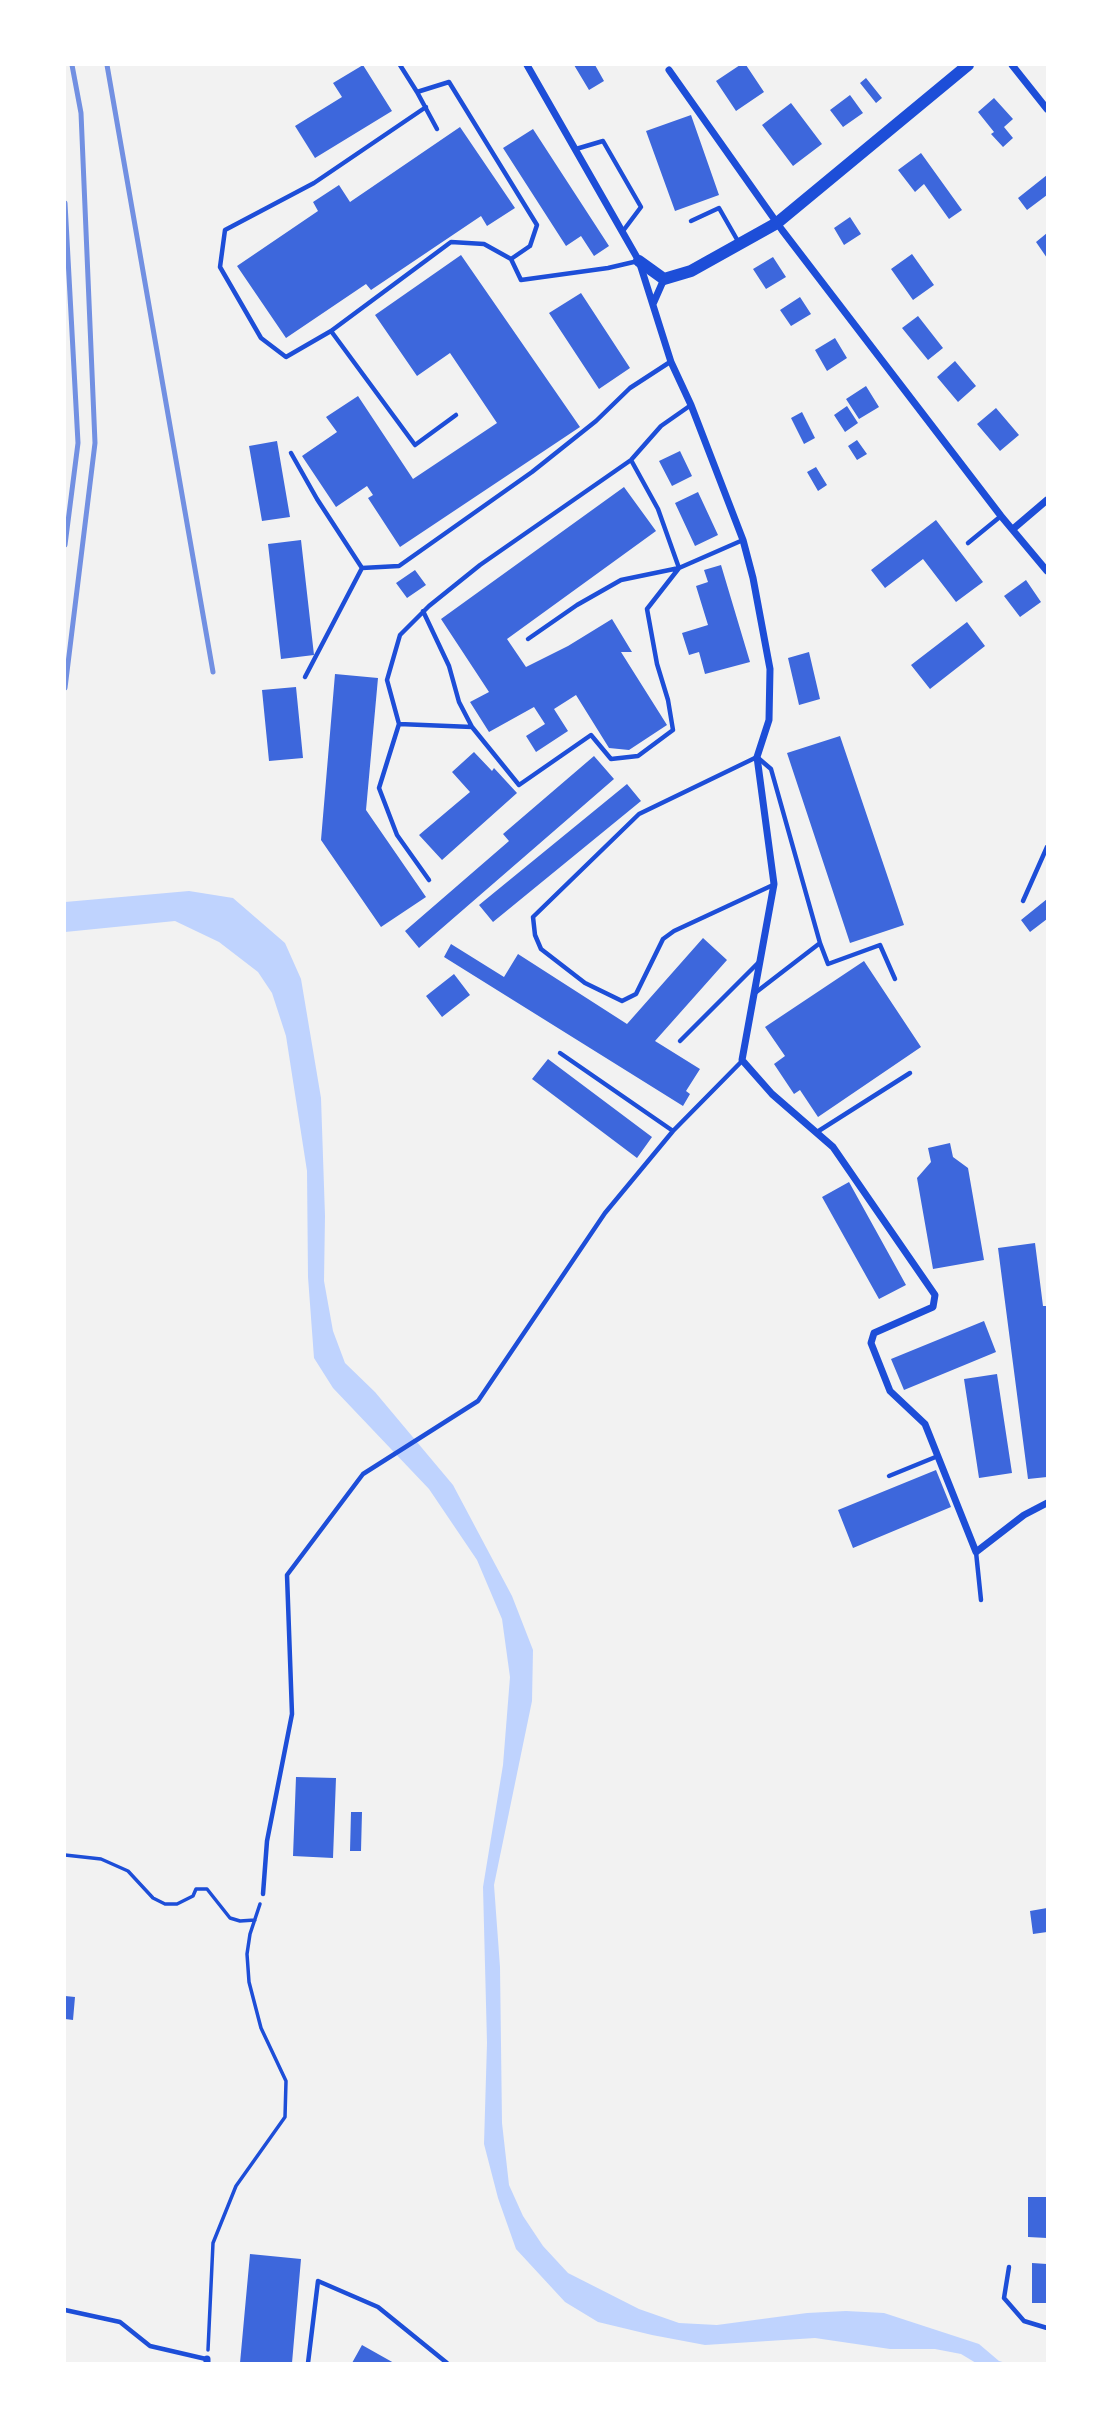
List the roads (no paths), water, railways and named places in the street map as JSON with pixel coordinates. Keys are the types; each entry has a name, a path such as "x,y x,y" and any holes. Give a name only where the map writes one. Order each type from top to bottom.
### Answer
{"street":[{"path":"527,65 639,261 671,362 691,405 743,540 753,578 770,669 769,720 757,757 774,884 742,1060 772,1094 833,1147 935,1295 933,1307 874,1333 871,1343 890,1391 925,1424 976,1552 1024,1515 1047,1503"},
{"path":"664,279 691,271 777,223 968,65"},
{"path":"1012,65 1047,109"},
{"path":"669,70 777,223 1001,516 1047,571"},
{"path":"639,261 664,279"},
{"path":"653,305 664,279"},
{"path":"1013,529 1047,500"}],"lane":[{"path":"400,65 437,129"},
{"path":"417,92 449,82 537,225 530,246 511,259"},
{"path":"426,107 314,183 225,230 220,267 261,338 286,357 331,331 451,242 484,244 511,259 521,280 639,261"},
{"path":"576,149 603,141 641,207 623,232"},
{"path":"691,221 719,208 740,243"},
{"path":"331,331 415,445 456,415"},
{"path":"362,568 399,566 532,472 596,421 631,387 671,362"},
{"path":"429,880 397,835 379,788 399,724 387,680 400,635 423,611 480,565 631,460 661,426 691,405"},
{"path":"291,453 362,568"},
{"path":"631,460 658,509 679,568"},
{"path":"968,543 1001,516"},
{"path":"528,639 577,605 621,580 679,568 743,540"},
{"path":"305,677 362,568"},
{"path":"423,611 449,666 459,702 472,727 519,785 591,735 611,760 638,756 673,730 647,609 679,568"},
{"path":"399,724 472,727"},
{"path":"774,884 674,931 663,939 636,994 622,1001 585,983 541,949 535,935 533,917 639,814 757,757 771,769 828,964 880,945 895,979"},
{"path":"1023,901 1047,846"},
{"path":"755,993 820,943"},
{"path":"680,1041 760,962"},
{"path":"560,1053 673,1131"},
{"path":"263,1894 267,1842 292,1714 287,1575 363,1474 478,1401 605,1213 673,1131 742,1060"},
{"path":"816,1132 911,1073"},
{"path":"889,1476 939,1456"},
{"path":"976,1552 981,1600"},
{"path":"1009,2267 1004,2298 1024,2321 1047,2328"},
{"path":"308,2363 318,2281 378,2307 447,2363"},
{"path":"65,2310 120,2322 150,2346 207,2361"}],"water":[{"path":"189,891 233,898 285,943 301,979 321,1098 324,1281 333,1331 345,1363 375,1392 453,1485 512,1596 533,1650 532,1701 494,1885 500,1967 502,2123 509,2185 523,2216 543,2246 568,2273 639,2309 679,2323 717,2325 807,2313 846,2311 884,2313 979,2344 999,2361 1006,2363 976,2363 961,2354 935,2349 890,2349 815,2338 705,2345 652,2335 598,2322 565,2302 516,2249 498,2198 484,2144 487,2043 483,1887 503,1765 510,1677 502,1619 477,1560 429,1489 333,1388 314,1358 308,1277 307,1171 286,1036 272,993 258,972 219,942 175,921 65,932 65,902"}],"railway":[{"path":"65,688 95,443 81,113 72,65"},
{"path":"107,65 213,672"},
{"path":"65,203 78,443 65,545"}]}
